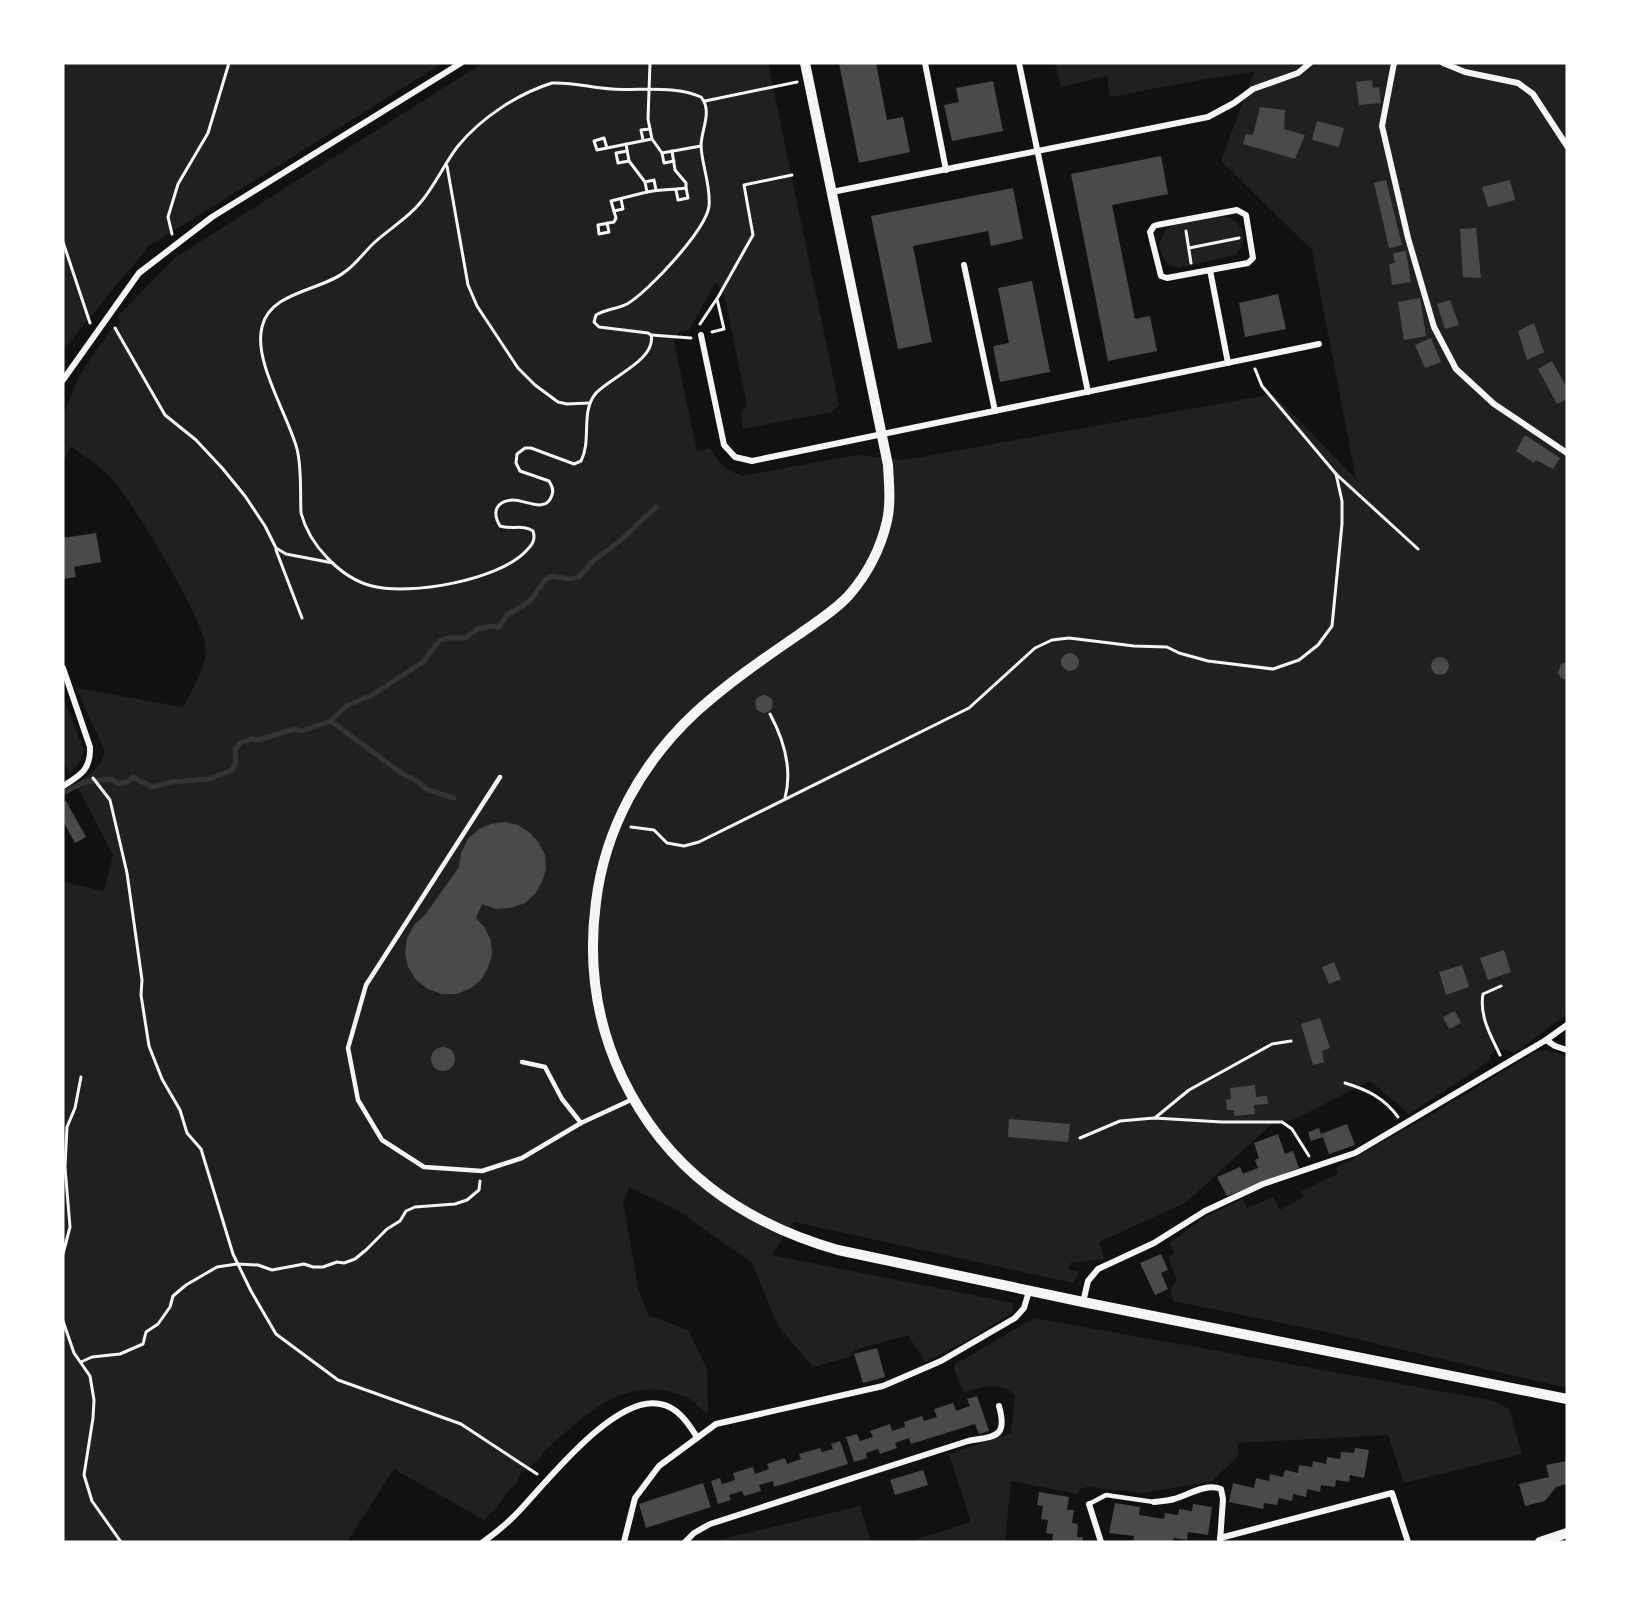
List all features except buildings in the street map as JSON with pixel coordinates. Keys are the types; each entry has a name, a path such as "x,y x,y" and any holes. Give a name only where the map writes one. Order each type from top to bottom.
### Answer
{"street":[{"path":"63,380 139,273 174,244 212,217 461,63"},
{"path":"805,63 888,465 889,505 878,550 866,573 849,595 828,613 737,678 671,736 630,794 616,824 599,880 593,926 593,964 597,1001 605,1031 633,1099 665,1144 694,1174 728,1201 777,1229 809,1242 1029,1291 1567,1399"},
{"path":"925,63 946,170"},
{"path":"1019,63 1088,392"},
{"path":"832,192 1208,117 1234,103 1253,89 1298,73 1310,63"},
{"path":"1394,63 1382,126 1408,238 1434,327 1456,369 1494,405 1567,453"},
{"path":"1443,63 1465,72 1518,84 1533,94 1567,146"},
{"path":"1241,211 1246,214 1250,236 1254,255 1251,261 1167,278 1161,276 1150,232 1157,225 1241,211"},
{"path":"964,265 995,411"},
{"path":"1210,270 1228,363"},
{"path":"701,335 724,445 735,457 752,460 1319,344"},
{"path":"63,668 90,747 91,760 86,769 63,786"},
{"path":"1083,1302 1088,1281 1098,1269 1154,1243 1205,1211 1263,1184 1355,1153 1546,1040 1567,1025"},
{"path":"1546,1040 1567,1050"},
{"path":"624,1542 635,1498 659,1466 716,1424 883,1386 941,1360 1015,1318 1024,1308 1029,1291"},
{"path":"483,1542 521,1510 567,1457 625,1411 642,1403 661,1404 676,1411 697,1437"},
{"path":"685,1542 694,1533 710,1524 968,1441 993,1436 1000,1430 1003,1422 999,1406"},
{"path":"1154,1502 1174,1499 1209,1487 1221,1489 1223,1499 1220,1540 1392,1493 1408,1542"},
{"path":"1089,1504 1101,1542"},
{"path":"1540,1542 1567,1533"}],"lane":[{"path":"500,777 366,985 348,1047 358,1100 382,1140 424,1167 482,1171 522,1158 581,1123 633,1099"},
{"path":"522,1062 545,1067 562,1099 581,1123"},
{"path":"1089,1504 1106,1495 1154,1502"}],"path":[{"path":"174,244 168,216 178,184 208,133 229,63"},
{"path":"650,63 648,110 652,139 662,153 664,163 674,161"},
{"path":"705,101 808,81"},
{"path":"651,334 652,344 647,354 601,389 589,403 581,461 573,464 531,448 520,450 517,454 516,463 520,471 549,481 553,493 544,504 534,505 512,500 498,506 495,514 500,526 530,528 535,535 534,541 523,554 503,568 490,574 434,586 390,589 359,581 334,564 315,542 301,513 297,450 262,356 263,322 280,303 337,278 348,270 374,242 419,204 457,148 481,123 512,102 543,86 560,82 614,89 688,92 701,97 705,101 707,114 701,146 709,198 704,222 681,253 634,299 624,305 600,312 594,318 597,326 603,329 690,338 724,329 717,299"},
{"path":"643,141 641,130 650,129"},
{"path":"607,148 604,138 594,141 597,150 643,141 652,139"},
{"path":"626,144 629,161 645,182 647,192"},
{"path":"662,153 701,146"},
{"path":"672,151 675,170 686,183 688,198 678,200 676,190"},
{"path":"627,152 616,153 618,163 629,161"},
{"path":"447,165 468,285 477,306 518,368 535,385 558,402 589,403"},
{"path":"697,328 717,299 753,235 744,185 792,175"},
{"path":"645,182 654,180 656,190"},
{"path":"607,223 609,232 599,234 598,225 607,223 614,222 616,218 612,201 656,190 686,188"},
{"path":"614,211 623,209 621,198"},
{"path":"1184,220 1193,273"},
{"path":"1189,248 1250,236"},
{"path":"63,242 94,335"},
{"path":"106,319 115,328 165,415 196,440 224,469 265,526 276,548 302,618"},
{"path":"1251,359 1262,386 1336,474 1419,549"},
{"path":"616,824 642,830 654,830 668,843 684,846 699,842 969,708 1035,648 1052,640 1069,638 1134,646 1167,647 1179,653 1208,661 1273,669 1299,660 1318,645 1332,626 1342,524 1342,501 1336,474"},
{"path":"276,548 286,554 334,564"},
{"path":"770,714 783,742 788,777 785,799"},
{"path":"86,769 110,801 127,873 149,1046 162,1079 180,1110 187,1133 201,1149 232,1254 276,1334 338,1380 461,1424 546,1480"},
{"path":"1501,986 1483,994 1481,1006 1503,1065"},
{"path":"1154,1118 1189,1090 1272,1044 1291,1041"},
{"path":"63,1254 70,1227 65,1167 67,1127 75,1108 81,1077"},
{"path":"1345,1083 1367,1089 1385,1101 1404,1125"},
{"path":"1080,1138 1120,1121 1154,1118 1222,1122 1282,1122 1292,1129 1314,1166"},
{"path":"81,1362 92,1357 120,1354 143,1344 146,1332 158,1324 170,1307 173,1296 186,1285 217,1267 237,1264 258,1265 272,1270 304,1264 323,1267 344,1263 355,1259 366,1250 387,1229 400,1221 406,1211 415,1207 443,1207 467,1200 479,1190 482,1171"},
{"path":"63,1321 74,1353 90,1376 94,1400 84,1475 92,1501 122,1542"}],"shaded area":[{"path":"63,63 443,63 149,246 63,350"},
{"path":"483,63 768,63 839,405 832,412 743,429 741,413 747,405 724,294 716,282 689,330 679,332 674,342 697,451 710,448 719,462 737,474 742,476 856,455 904,460 1273,394 1356,479 1312,250 1221,161 1254,72 1110,97 1107,76 1061,87 1055,63 1567,63 1567,1014 1514,1053 1505,1049 1494,1051 1488,1062 1409,1114 1370,1081 1295,1119 1271,1125 1185,1203 1099,1242 1105,1259 1070,1263 1069,1270 1079,1272 1073,1283 794,1222 772,1255 1013,1303 1012,1313 963,1343 925,1362 908,1335 855,1350 850,1357 813,1367 778,1326 752,1263 677,1210 629,1187 623,1202 638,1287 648,1315 688,1330 707,1369 708,1414 686,1397 664,1391 644,1390 607,1401 575,1424 543,1452 542,1457 521,1473 516,1484 484,1520 394,1469 347,1542 63,1542 63,882 104,891 113,855 76,784 98,766 105,752 76,688 183,707 200,673 206,651 203,637 183,592 124,494 99,467 71,446 63,463 63,415 79,376 109,332 120,324 118,316 176,257"},
{"path":"1223,216 1230,218 1240,226 1244,238 1243,244 1235,255 1179,268 1165,260 1159,244 1165,231 1171,226"},
{"path":"63,698 84,750 80,762 70,773 63,760"},
{"path":"1545,1050 1567,1056 1567,1388 1326,1332 1173,1301 1171,1288 1177,1281 1168,1257 1174,1254 1170,1243 1204,1217 1243,1199 1247,1208 1273,1197 1280,1210 1304,1197 1301,1191 1338,1174 1336,1168 1436,1112 1535,1052"},
{"path":"1034,1318 1495,1401 1509,1409 1522,1454 1404,1483 1388,1435 1238,1443 1238,1456 1212,1481 1144,1493 1087,1487 1080,1489 1077,1494 1011,1481 1005,1542 909,1542 971,1522 949,1454 1011,1433 1015,1395 997,1387 964,1392 954,1365"},
{"path":"860,1506 871,1542 710,1542"}],"waterway":[{"path":"63,793 84,782 111,779 119,784 133,777 152,787 172,782 209,779 232,770 236,763 235,750 240,743 251,739 259,740 294,729 302,731 331,721 346,706 372,695 423,662 439,641 447,638 465,638 478,629 499,627 507,615 530,601 545,580 552,576 570,579 579,577 593,561 621,540 656,507"},
{"path":"331,721 428,790 454,798"}]}
